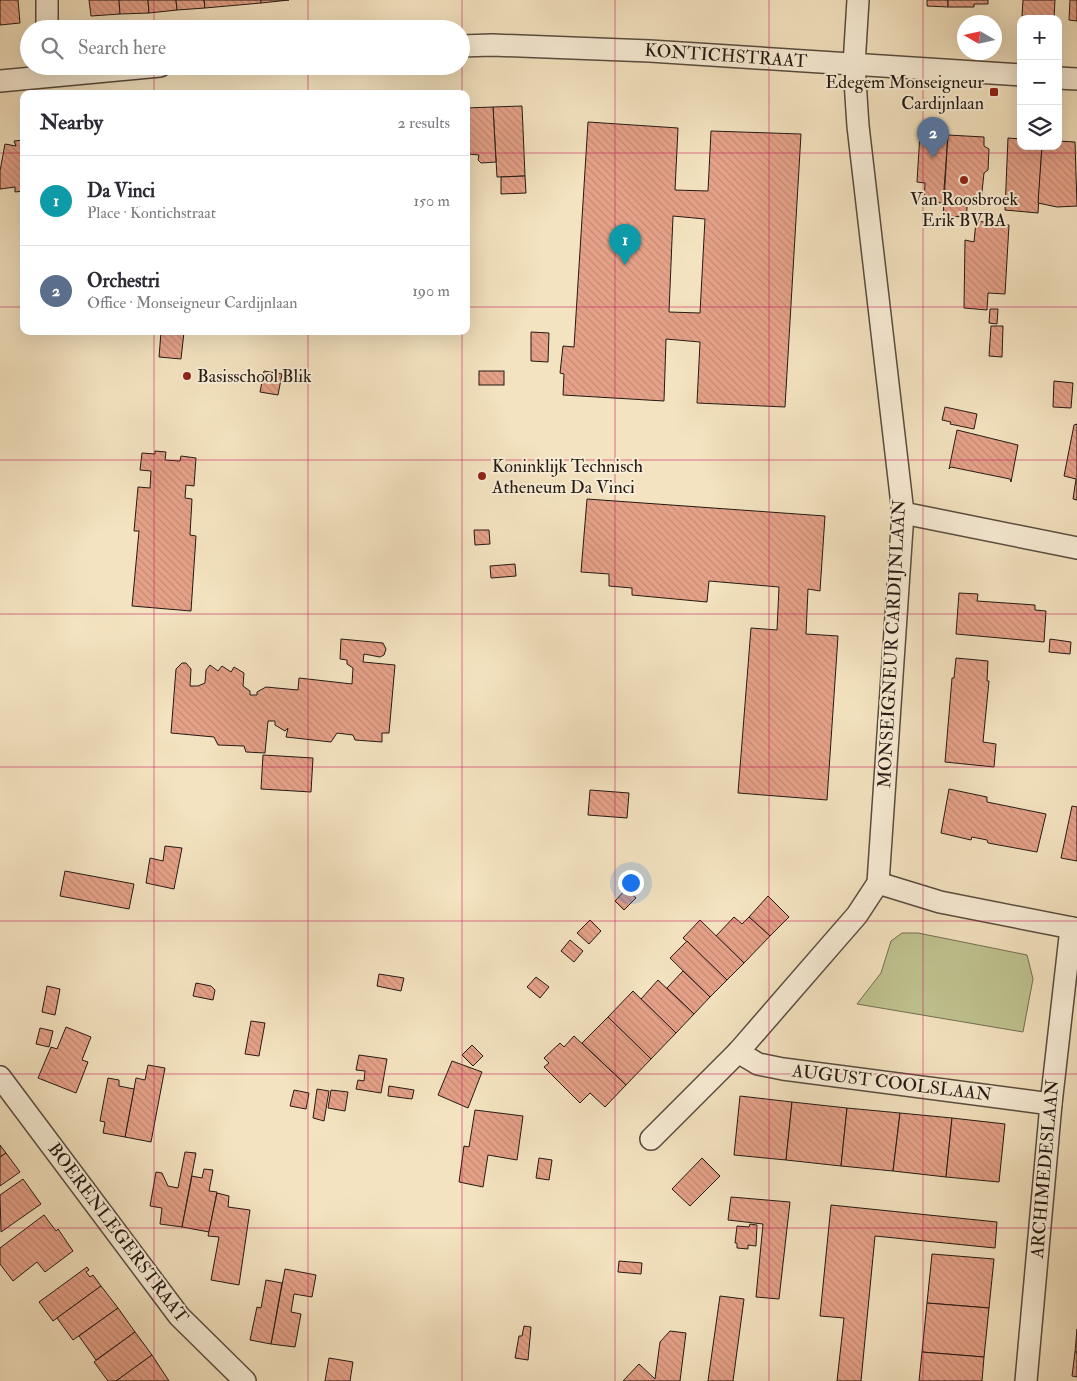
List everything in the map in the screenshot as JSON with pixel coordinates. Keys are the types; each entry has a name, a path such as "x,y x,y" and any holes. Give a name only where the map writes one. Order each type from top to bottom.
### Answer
{"street":[{"path":"47,0 47,20"},
{"name":"MONSEIGNEUR CARDIJNLAAN","path":"651,1139 738,1052 857,915 878,883 903,513 858,126 854,65 858,0"},
{"name":"KONTICHSTRAAT","path":"470,46 650,51 1017,76"},
{"path":"0,81 28,75"},
{"path":"1062,78 1077,79"},
{"path":"903,513 1077,548"},
{"path":"878,883 940,902 1074,928"},
{"name":"ARCHIMEDESLAAN","path":"1026,1381 1050,1104 1074,928"},
{"name":"AUGUST COOLSLAAN","path":"738,1052 758,1064 783,1069 1050,1104"},
{"name":"BOERENLEGERSTRAAT","path":"0,1077 179,1316 245,1381"}],"green space":[{"path":"902,933 918,933 1027,955 1033,979 1023,1032 857,1004 881,973 891,941"}],"building":[{"path":"0,0 18,0 20,23 0,25"},
{"path":"89,0 119,0 120,14 91,16"},
{"path":"119,0 148,0 149,13 120,14"},
{"path":"148,0 176,0 177,10 149,13"},
{"path":"176,0 204,0 205,8 177,10"},
{"path":"204,0 261,0 261,3 205,8"},
{"path":"261,0 289,0 261,3"},
{"path":"927,0 948,0 948,7 927,6"},
{"path":"948,0 988,0 988,4 974,4 974,7 948,7"},
{"path":"1023,0 1055,0 1054,15 1022,15"},
{"path":"1070,0 1077,0 1077,21 1069,20"},
{"path":"522,106 525,176 497,177 493,107"},
{"path":"493,107 496,162 481,163 478,160 479,155 470,154 470,108"},
{"path":"588,122 678,128 675,190 708,191 711,131 801,134 785,407 697,403 700,342 666,339 664,401 563,395 564,374 560,373 563,346 574,347","holes":["673,216 705,219 700,313 669,312"]},
{"path":"920,133 948,135 943,203 924,202 925,183 917,182"},
{"name":"Van Roosbroek Erik BVBA","path":"948,135 984,137 984,146 989,149 988,170 984,173 981,201 968,200 966,217 943,216"},
{"path":"1008,138 1017,139 1017,150 1042,150 1038,213 1005,210"},
{"path":"20,140 20,191 15,192 15,187 0,189 0,171 5,144 16,146 14,141"},
{"path":"1062,141 1075,142 1077,206 1057,207 1038,203 1042,150 1062,150"},
{"path":"525,176 526,193 501,194 501,177"},
{"path":"976,221 1009,225 1005,294 988,293 987,310 964,308 965,240 974,242"},
{"path":"990,309 998,309 997,324 989,323"},
{"path":"991,326 1003,326 1002,357 989,356"},
{"path":"531,332 549,333 548,362 531,361"},
{"path":"161,335 184,335 181,359 159,357"},
{"path":"264,371 282,374 278,395 260,392"},
{"path":"479,371 504,371 504,385 479,385"},
{"path":"1054,381 1073,383 1071,408 1053,407"},
{"path":"945,407 977,414 974,429 950,424 951,422 942,420"},
{"path":"1077,424 1077,500 1073,499 1076,479 1064,476 1074,425"},
{"path":"957,430 1018,445 1011,482 1010,479 951,467 949,469"},
{"path":"155,451 166,452 165,460 180,461 181,456 196,458 194,486 186,485 185,498 192,499 190,535 196,536 191,611 132,606 139,531 134,531 138,487 150,488 151,471 140,470 142,453 155,454"},
{"path":"587,499 825,516 820,591 808,589 806,634 838,636 827,800 738,793 751,628 777,630 779,587 709,581 707,602 632,595 632,588 609,586 609,574 581,572"},
{"path":"474,530 489,530 490,544 475,545"},
{"path":"515,564 516,576 491,578 490,566"},
{"path":"959,593 978,594 977,601 1035,605 1035,610 1046,611 1044,642 956,634"},
{"path":"341,639 383,643 386,649 384,655 380,657 364,654 363,662 395,665 389,733 382,733 382,742 355,740 353,735 337,733 331,742 286,737 288,728 285,731 275,725 275,721 268,721 265,753 246,752 244,746 218,745 214,737 171,733 176,669 182,663 186,663 191,669 190,686 198,686 205,683 206,670 210,665 218,671 222,666 231,672 234,667 244,673 243,686 250,691 250,695 257,695 257,692 266,687 298,690 299,678 352,684 353,668 347,664 347,660 340,659"},
{"path":"1050,639 1071,642 1070,654 1049,652"},
{"path":"956,658 988,661 987,681 989,681 983,742 996,744 994,767 945,762 952,678 954,678"},
{"path":"263,755 313,758 311,792 261,789"},
{"path":"949,789 987,797 987,802 1046,814 1037,852 988,843 987,840 972,837 971,840 941,833"},
{"path":"590,790 629,793 627,818 588,815"},
{"path":"1072,806 1077,807 1077,861 1061,858"},
{"path":"165,846 182,848 174,889 146,883 150,858 163,861"},
{"path":"65,871 134,884 129,909 60,896"},
{"path":"627,888 636,898 624,910 615,901"},
{"path":"768,896 789,917 770,936 749,917"},
{"path":"734,917 742,924 749,917 770,936 744,963 716,936"},
{"path":"590,920 601,931 589,944 577,933"},
{"path":"700,920 744,963 727,980 683,938"},
{"path":"570,940 583,951 574,962 561,951"},
{"path":"687,941 727,980 710,997 670,958"},
{"path":"683,971 710,997 694,1014 667,988"},
{"path":"379,974 404,978 401,991 377,986"},
{"path":"536,977 549,987 540,998 527,987"},
{"path":"658,980 694,1014 676,1033 641,999"},
{"path":"196,983 211,986 215,990 213,1000 193,996"},
{"path":"47,986 60,989 55,1015 42,1012"},
{"path":"633,991 676,1033 651,1059 608,1017"},
{"path":"608,1017 651,1059 626,1085 582,1043"},
{"path":"251,1021 265,1023 259,1056 245,1054"},
{"path":"66,1027 91,1037 82,1060 88,1062 76,1093 38,1078 51,1047 57,1049"},
{"path":"40,1028 53,1031 49,1047 36,1044"},
{"path":"574,1036 626,1085 605,1107 590,1093 580,1103 544,1067 549,1063 544,1058 560,1043 564,1047"},
{"path":"472,1045 483,1056 473,1066 462,1055"},
{"path":"359,1055 387,1059 381,1093 356,1089 358,1080 364,1081 365,1071 356,1070"},
{"path":"452,1061 482,1072 468,1108 438,1095"},
{"path":"148,1065 165,1068 151,1142 125,1137 136,1078 145,1080"},
{"path":"108,1078 119,1080 119,1086 134,1089 125,1137 103,1133 105,1122 100,1121"},
{"path":"389,1086 414,1090 412,1099 388,1096"},
{"path":"317,1089 329,1091 324,1121 313,1118"},
{"path":"294,1090 309,1093 306,1109 290,1106"},
{"path":"331,1090 348,1092 345,1111 328,1108"},
{"path":"740,1096 792,1102 786,1160 734,1155"},
{"path":"792,1102 847,1108 841,1166 786,1160"},
{"path":"847,1108 900,1113 893,1171 841,1166"},
{"path":"475,1110 523,1116 517,1160 488,1155 483,1187 459,1182 464,1146 469,1147"},
{"path":"900,1113 952,1118 946,1177 893,1171"},
{"path":"952,1118 1005,1124 999,1182 946,1177"},
{"path":"0,1145 6,1153 0,1157"},
{"path":"185,1152 196,1153 182,1227 160,1224 162,1208 150,1206 156,1172 162,1173 168,1186 178,1188"},
{"path":"6,1153 20,1172 0,1186 0,1157"},
{"path":"539,1158 552,1160 549,1180 536,1178"},
{"path":"702,1158 720,1176 690,1206 672,1189"},
{"path":"204,1169 213,1170 209,1191 217,1192 209,1232 182,1227 192,1176 202,1178"},
{"path":"23,1179 41,1204 1,1232 0,1195"},
{"path":"217,1193 229,1196 228,1207 250,1210 239,1285 211,1280 219,1237 208,1236"},
{"path":"731,1197 790,1202 779,1299 756,1297 763,1224 728,1220"},
{"path":"831,1205 997,1222 995,1248 875,1236 861,1381 837,1381 844,1318 820,1316"},
{"path":"44,1215 56,1231 58,1229 73,1251 45,1272 37,1262 13,1281 0,1264 0,1248"},
{"path":"750,1224 757,1225 756,1246 748,1245 748,1249 737,1248 737,1243 735,1243 737,1226 749,1227"},
{"path":"932,1254 994,1259 989,1308 927,1303"},
{"path":"619,1261 642,1263 641,1274 618,1272"},
{"path":"87,1267 89,1270 86,1272 90,1277 93,1275 101,1286 53,1321 39,1302"},
{"path":"285,1269 316,1275 312,1297 294,1294 291,1312 301,1314 295,1347 271,1344"},
{"path":"266,1280 282,1283 271,1344 250,1340 257,1307 261,1308"},
{"path":"101,1286 118,1308 73,1340 57,1318"},
{"path":"720,1296 744,1299 733,1381 708,1381"},
{"path":"927,1303 989,1308 984,1357 922,1352"},
{"path":"118,1308 135,1332 96,1360 79,1336"},
{"path":"524,1326 531,1327 528,1360 515,1358 519,1336 522,1336"},
{"path":"1077,1329 1077,1352 1075,1352"},
{"path":"670,1331 686,1333 680,1381 623,1381 639,1364 655,1379 660,1342"},
{"path":"135,1332 152,1355 116,1381 108,1381 94,1362"},
{"path":"922,1352 984,1357 982,1381 919,1381"},
{"path":"1075,1352 1077,1352 1077,1377 1072,1376"},
{"path":"152,1355 169,1381 116,1381"},
{"path":"329,1358 353,1362 350,1381 325,1381"}],"place":[{"name":"Edegem Monseigneur Cardijnlaan","path":"994,92"},
{"name":"Orchestri","path":"933,158"},
{"name":"Van Roosbroek Erik BVBA","path":"964,180"},
{"name":"Da Vinci","path":"625,265"},
{"name":"Basisschool Blik","path":"187,376"},
{"name":"Koninklijk Technisch Atheneum Da Vinci","path":"482,476"}]}
